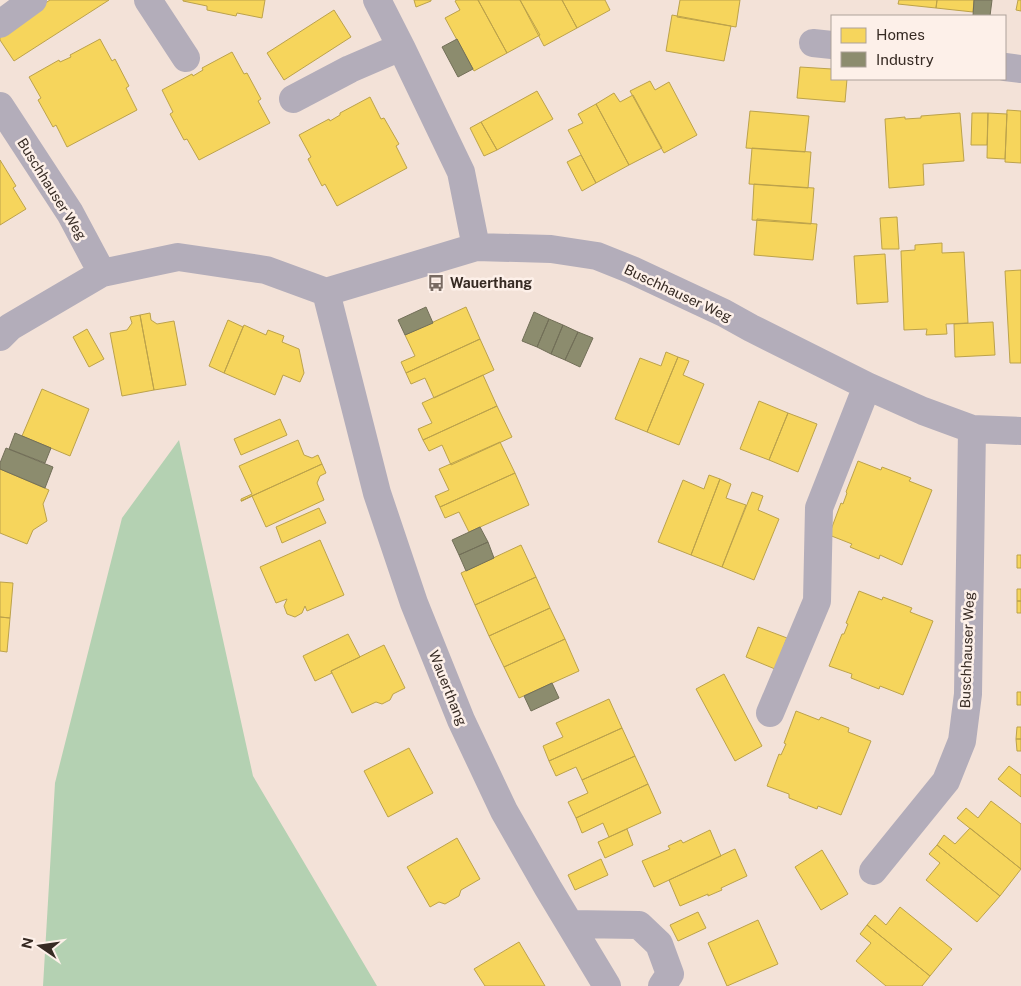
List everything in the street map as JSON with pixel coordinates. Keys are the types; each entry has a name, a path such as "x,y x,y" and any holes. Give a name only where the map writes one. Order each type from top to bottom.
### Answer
{"street":[{"path":"0,24 34,0"},
{"path":"148,0 186,58"},
{"path":"376,0 401,46 461,172 476,247"},
{"path":"293,98 401,46"},
{"path":"1006,67 1021,69"},
{"name":"Buschhauser Weg","path":"0,106 70,213 102,273"},
{"name":"Buschhauser Weg","path":"326,292 476,247 551,249 597,256 632,270 724,313 867,386 923,411 972,429 1021,431"},
{"path":"0,337 10,327 102,273 178,257 266,270 326,292"},
{"name":"Wauerthang","path":"326,292 376,492 414,603 461,720 504,811 608,986"},
{"path":"770,713 817,601 819,508 867,386"},
{"name":"Buschhauser Weg","path":"873,871 946,781 962,741 968,694 972,429"},
{"path":"570,924 639,925 659,944 670,974 662,986"}],"green space":[{"path":"179,440 253,776 377,986 43,986 55,783 122,518"}],"building: Homes":[{"path":"50,0 109,0 14,61 0,40 0,33"},
{"path":"183,0 265,0 262,18 237,13 236,16 207,10 207,6"},
{"path":"414,0 431,0 431,1 416,7"},
{"path":"478,0 507,53 474,71 445,18 460,10 455,1"},
{"path":"478,0 520,0 540,35 507,53"},
{"path":"520,0 562,0 577,28 544,46"},
{"path":"562,0 605,0 610,10 577,28"},
{"path":"680,0 740,0 736,27 677,17"},
{"path":"899,0 937,0 936,8 898,4"},
{"path":"937,0 974,0 973,12 936,8"},
{"path":"1018,0 1021,0 1021,11 1016,10"},
{"path":"334,10 351,37 284,80 267,53"},
{"path":"672,15 731,26 724,61 666,51"},
{"path":"100,39 112,61 115,59 129,86 126,88 137,110 67,147 56,125 53,127 38,100 41,98 29,77 59,60 60,62 71,57 70,55"},
{"path":"232,52 244,74 247,73 261,99 258,101 270,123 199,160 187,139 184,140 170,114 173,112 162,90 192,74 193,76 203,70 202,68"},
{"path":"800,67 831,69 831,80 847,80 845,102 797,98"},
{"path":"650,81 655,90 669,82 697,135 664,153 630,91"},
{"path":"537,91 553,119 497,150 481,122"},
{"path":"614,93 620,102 633,95 662,148 629,165 596,104"},
{"path":"370,97 381,119 384,118 399,144 396,146 407,168 337,206 325,184 322,186 308,159 311,157 299,135 329,119 330,121 340,115 340,113"},
{"path":"596,104 629,165 596,183 568,130 583,123 578,114"},
{"path":"1007,110 1021,111 1021,163 1005,162"},
{"path":"750,111 809,116 805,152 746,148"},
{"path":"960,113 964,161 923,164 924,185 889,188 885,119 921,118 921,116"},
{"path":"972,113 988,113 987,145 971,145"},
{"path":"988,113 1007,114 1005,159 987,158"},
{"path":"481,122 497,150 484,156 470,128"},
{"path":"752,148 811,152 808,188 749,184"},
{"path":"581,155 596,183 582,191 567,162"},
{"path":"0,160 16,186 13,188 26,209 0,225"},
{"path":"754,184 814,188 811,224 752,220"},
{"path":"897,217 899,249 882,249 880,218"},
{"path":"757,219 817,224 813,260 754,255"},
{"path":"942,243 942,253 964,252 968,323 946,324 947,334 926,335 927,329 904,330 901,251 915,250 915,245"},
{"path":"885,254 888,302 857,304 854,256"},
{"path":"1021,270 1021,363 1010,363 1005,271"},
{"path":"466,307 480,339 406,373 401,362 415,356 405,335"},
{"path":"150,313 151,320 157,324 174,321 186,385 154,390 140,315"},
{"path":"140,315 154,390 122,396 110,333 127,330 132,323 130,317"},
{"path":"228,320 243,327 224,373 209,366"},
{"path":"993,322 995,355 955,357 954,324"},
{"path":"244,325 266,335 268,330 284,336 282,342 299,349 304,373 300,382 283,375 275,395 224,373"},
{"path":"87,329 104,359 89,367 73,337"},
{"path":"480,339 494,370 434,398 425,378 411,384 406,373"},
{"path":"666,352 678,357 647,432 615,419 640,358 661,366"},
{"path":"678,357 689,361 683,375 704,384 679,445 647,432"},
{"path":"483,375 497,406 423,440 418,429 432,423 422,403"},
{"path":"42,389 89,409 70,456 22,436"},
{"path":"759,401 788,413 769,460 740,449"},
{"path":"497,406 512,437 451,465 442,445 429,451 423,440"},
{"path":"788,413 817,424 798,472 769,460"},
{"path":"280,419 287,435 241,455 234,439"},
{"path":"298,440 304,455 312,458 318,455 322,464 241,501 241,499 252,494 239,466"},
{"path":"500,442 515,473 440,507 435,496 449,490 439,469"},
{"path":"858,461 881,470 882,467 911,478 909,481 932,490 902,565 880,555 879,559 850,547 852,544 829,535 841,503 843,504"},
{"path":"322,464 326,473 320,476 317,483 324,500 266,527 252,496 241,501"},
{"path":"0,469 49,490 43,504 47,521 33,530 27,544 0,533"},
{"path":"515,473 529,505 469,532 459,512 445,518 440,507"},
{"path":"709,475 720,479 691,555 658,542 683,480 704,489"},
{"path":"720,479 731,484 726,498 746,505 722,567 691,555"},
{"path":"752,492 763,496 758,510 779,519 754,580 722,567"},
{"path":"319,508 326,523 282,543 276,527"},
{"path":"320,540 344,595 307,611 305,606 302,613 295,617 287,614 284,606 287,599 276,603 260,567"},
{"path":"521,545 536,577 475,605 461,573"},
{"path":"1017,555 1021,555 1021,568 1017,568"},
{"path":"536,577 550,608 489,636 475,605"},
{"path":"0,582 13,583 10,618 0,617"},
{"path":"1017,589 1021,589 1021,601 1017,601"},
{"path":"859,591 882,600 883,597 912,608 910,612 933,621 903,695 880,686 879,689 851,678 852,674 829,666 848,624 846,623"},
{"path":"1017,601 1021,601 1021,613 1017,613"},
{"path":"550,608 565,639 504,667 489,636"},
{"path":"0,617 10,618 7,652 0,651"},
{"path":"758,627 787,638 775,669 746,657"},
{"path":"348,634 360,657 315,681 303,656"},
{"path":"565,639 579,671 519,698 504,667"},
{"path":"384,645 405,688 393,694 390,700 382,704 376,702 352,713 331,671"},
{"path":"724,674 762,746 735,761 696,689"},
{"path":"1017,692 1021,692 1021,705 1017,705"},
{"path":"609,699 622,728 549,761 543,746 563,737 556,723"},
{"path":"796,711 819,720 821,717 849,728 848,732 871,741 841,815 818,806 817,809 789,798 789,794 767,786 779,754 781,755 786,744 784,743"},
{"path":"1017,727 1021,727 1021,739 1016,739"},
{"path":"622,728 635,756 582,780 576,767 556,776 549,761"},
{"path":"1016,739 1021,739 1021,751 1017,751"},
{"path":"409,748 433,793 388,817 364,771"},
{"path":"635,756 648,784 576,818 568,802 588,793 582,780"},
{"path":"1009,766 1021,775 1021,797 998,779"},
{"path":"648,784 661,813 609,837 603,823 582,833 576,818"},
{"path":"991,801 1021,824 1021,869 957,818 966,808 978,818"},
{"path":"970,828 1021,869 1000,896 937,845 944,835 955,844"},
{"path":"627,829 633,845 605,858 598,842"},
{"path":"710,830 721,856 654,887 642,861 670,849 668,846 681,840 683,843"},
{"path":"457,838 480,879 461,890 459,896 445,904 439,902 430,907 407,867"},
{"path":"937,845 1000,896 977,922 926,880 940,863 929,854"},
{"path":"735,849 747,876 721,888 722,890 680,906 669,880"},
{"path":"822,850 848,894 821,910 795,867"},
{"path":"601,859 608,875 575,890 568,875"},
{"path":"900,907 952,949 930,976 867,925 875,915 886,925"},
{"path":"698,912 706,928 678,941 670,925"},
{"path":"758,920 778,964 727,986 708,943"},
{"path":"867,925 930,976 922,986 886,986 856,961 871,943 860,934"},
{"path":"519,942 545,986 485,986 474,969"}],"building: Industry":[{"path":"974,0 992,0 990,15 973,15"},
{"path":"457,39 473,69 458,77 442,47"},
{"path":"426,307 433,323 405,335 398,320"},
{"path":"534,312 549,319 537,347 522,341"},
{"path":"549,319 563,325 551,354 537,347"},
{"path":"563,325 578,332 565,360 551,354"},
{"path":"578,332 593,338 580,367 565,360"},
{"path":"15,433 51,448 45,463 9,449"},
{"path":"6,448 53,467 45,488 0,469 0,463"},
{"path":"480,527 488,542 459,555 452,540"},
{"path":"488,542 494,558 466,571 459,555"},
{"path":"552,683 559,698 531,711 524,696"}],"place":[{"name":"Wauerthang","path":"436,283"}]}
